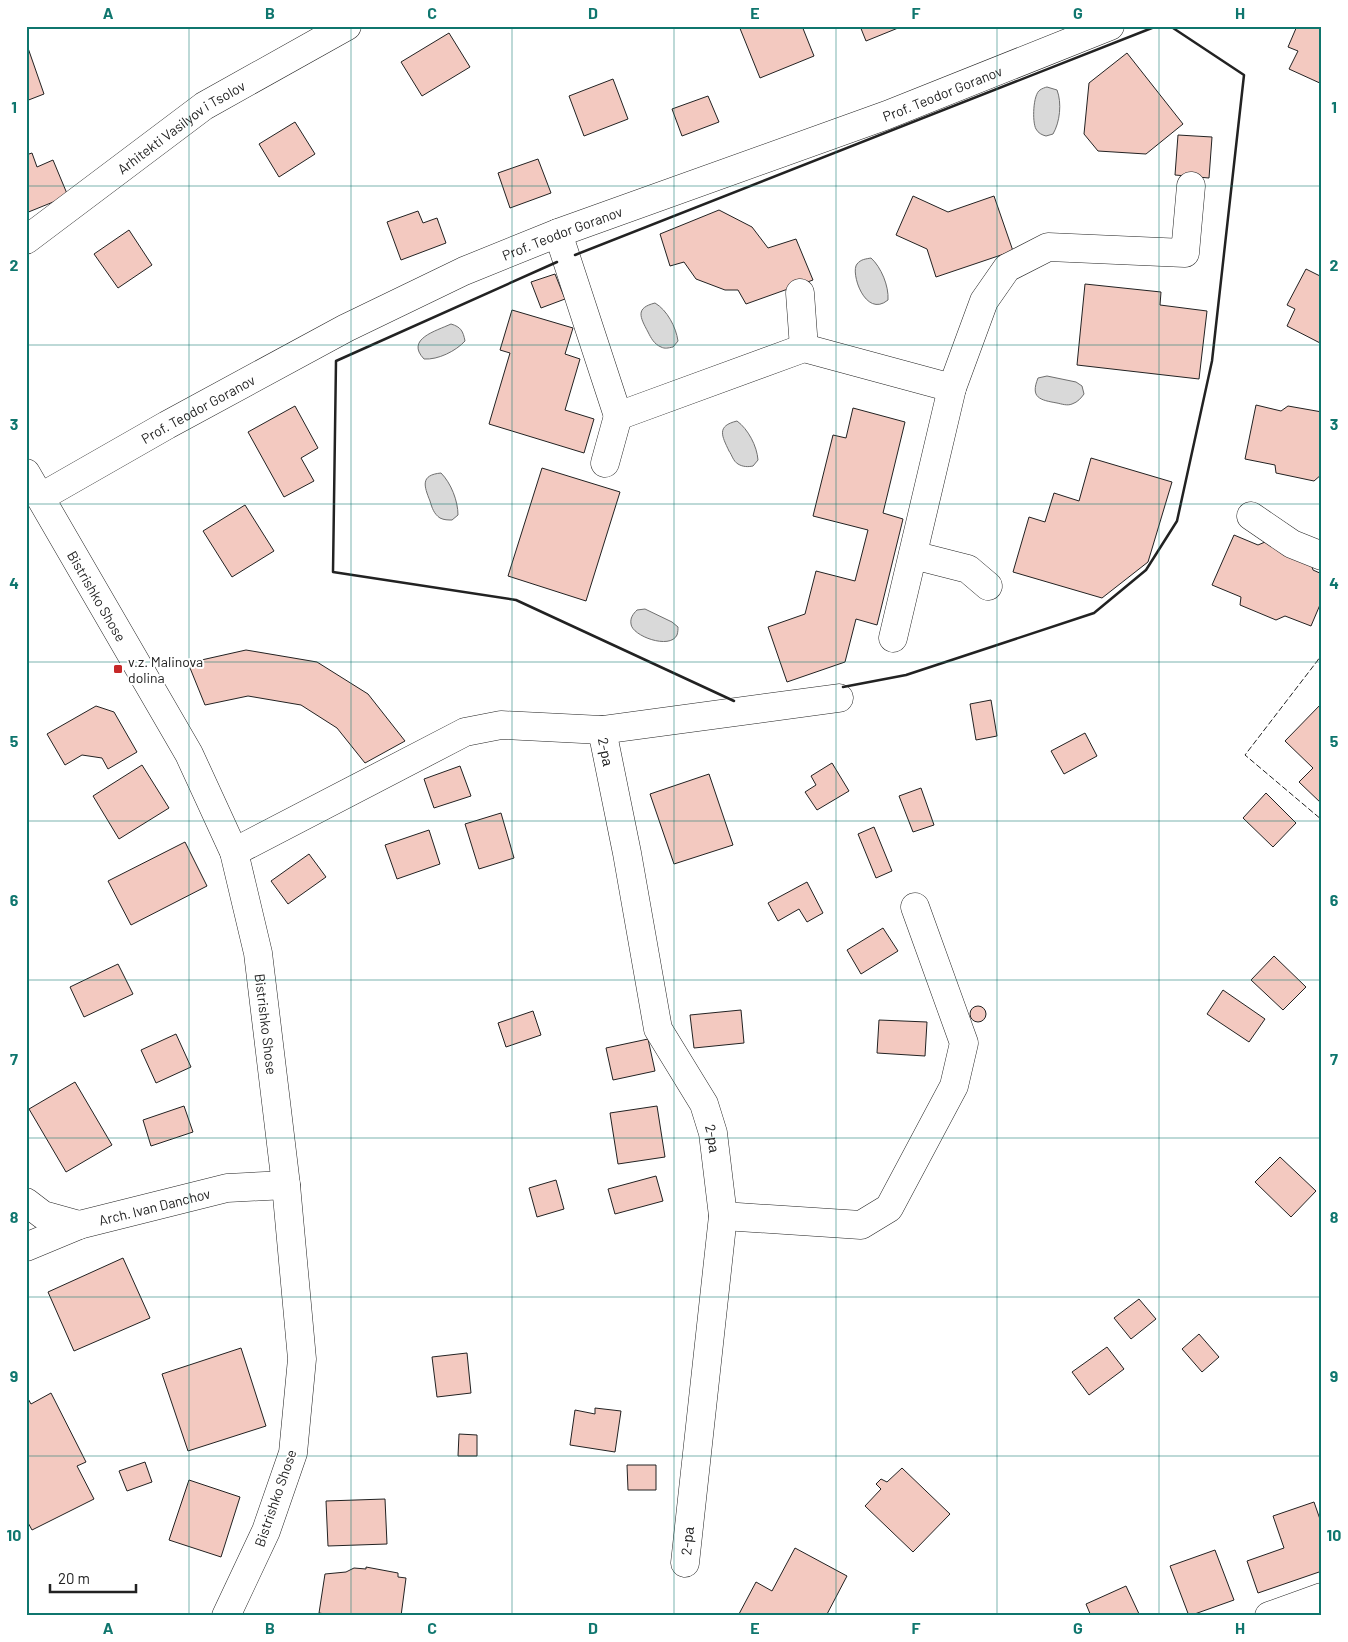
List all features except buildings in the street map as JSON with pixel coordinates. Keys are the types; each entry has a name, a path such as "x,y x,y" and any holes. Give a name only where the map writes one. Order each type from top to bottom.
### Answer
{"street":[{"name":"Arhitekti Vasilyov i Tsolov","path":"26,240 204,106 347,26"},
{"name":"Prof. Teodor Goranov","path":"41,498 167,425 346,328 464,271 558,233 887,115 1110,26"},
{"path":"893,638 952,388 984,301 1007,268 1048,247 1185,253 1192,186"},
{"path":"558,233 618,416 604,463"},
{"path":"800,294 804,348"},
{"path":"618,416 804,348 952,388"},
{"name":"Bistrishko Shose","path":"26,473 189,754 234,852 258,953 286,1185 302,1359 293,1453 266,1532 226,1616"},
{"path":"1251,516 1292,544 1322,556"},
{"path":"913,555 968,568 988,586"},
{"path":"234,852 465,732 501,725 602,730 839,698"},
{"name":"2-ра","path":"602,730 628,852 658,1029 704,1104 713,1133 723,1216 685,1563"},
{"path":"723,1216 860,1225 889,1208 954,1086 964,1043 915,907"},
{"name":"Arch. Ivan Danchov","path":"26,1247 79,1225 227,1188 286,1185"},
{"path":"26,1202 43,1215 79,1225"},
{"path":"1269,1616 1322,1596"}],"shaded area":[{"path":"1047,87 1057,90 1060,106 1059,118 1053,134 1046,136 1040,134 1036,129 1034,115 1036,97 1041,90"},
{"path":"871,258 886,283 888,300 880,304 872,304 866,299 861,292 856,276 855,269 857,264 862,260"},
{"path":"655,303 667,314 675,330 678,341 673,347 664,348 656,344 641,318 642,310"},
{"path":"451,324 461,330 465,341 446,354 424,359 419,352 418,346 420,341 431,333"},
{"path":"1047,376 1076,382 1082,386 1084,394 1076,402 1068,405 1041,399 1036,394 1036,385 1038,378"},
{"path":"737,421 748,433 756,449 758,460 753,466 747,467 736,463 724,441 723,429 730,423"},
{"path":"441,473 451,487 457,504 458,515 452,520 442,519 436,515 426,491 425,482 427,479 434,474"},
{"path":"645,609 672,622 678,627 677,635 667,641 652,640 633,629 631,618 637,610"}],"fence":[{"path":"1322,651 1318,660 1245,755 1322,820"}],"wall":[{"path":"575,255 1157,26"},
{"path":"843,687 906,675 1094,613 1146,570 1177,521 1212,361 1244,75 1170,26"},
{"path":"557,262 336,361 333,572 516,600 734,701"}],"place":[{"name":"v.z. Malinova dolina","path":"118,669"}]}
